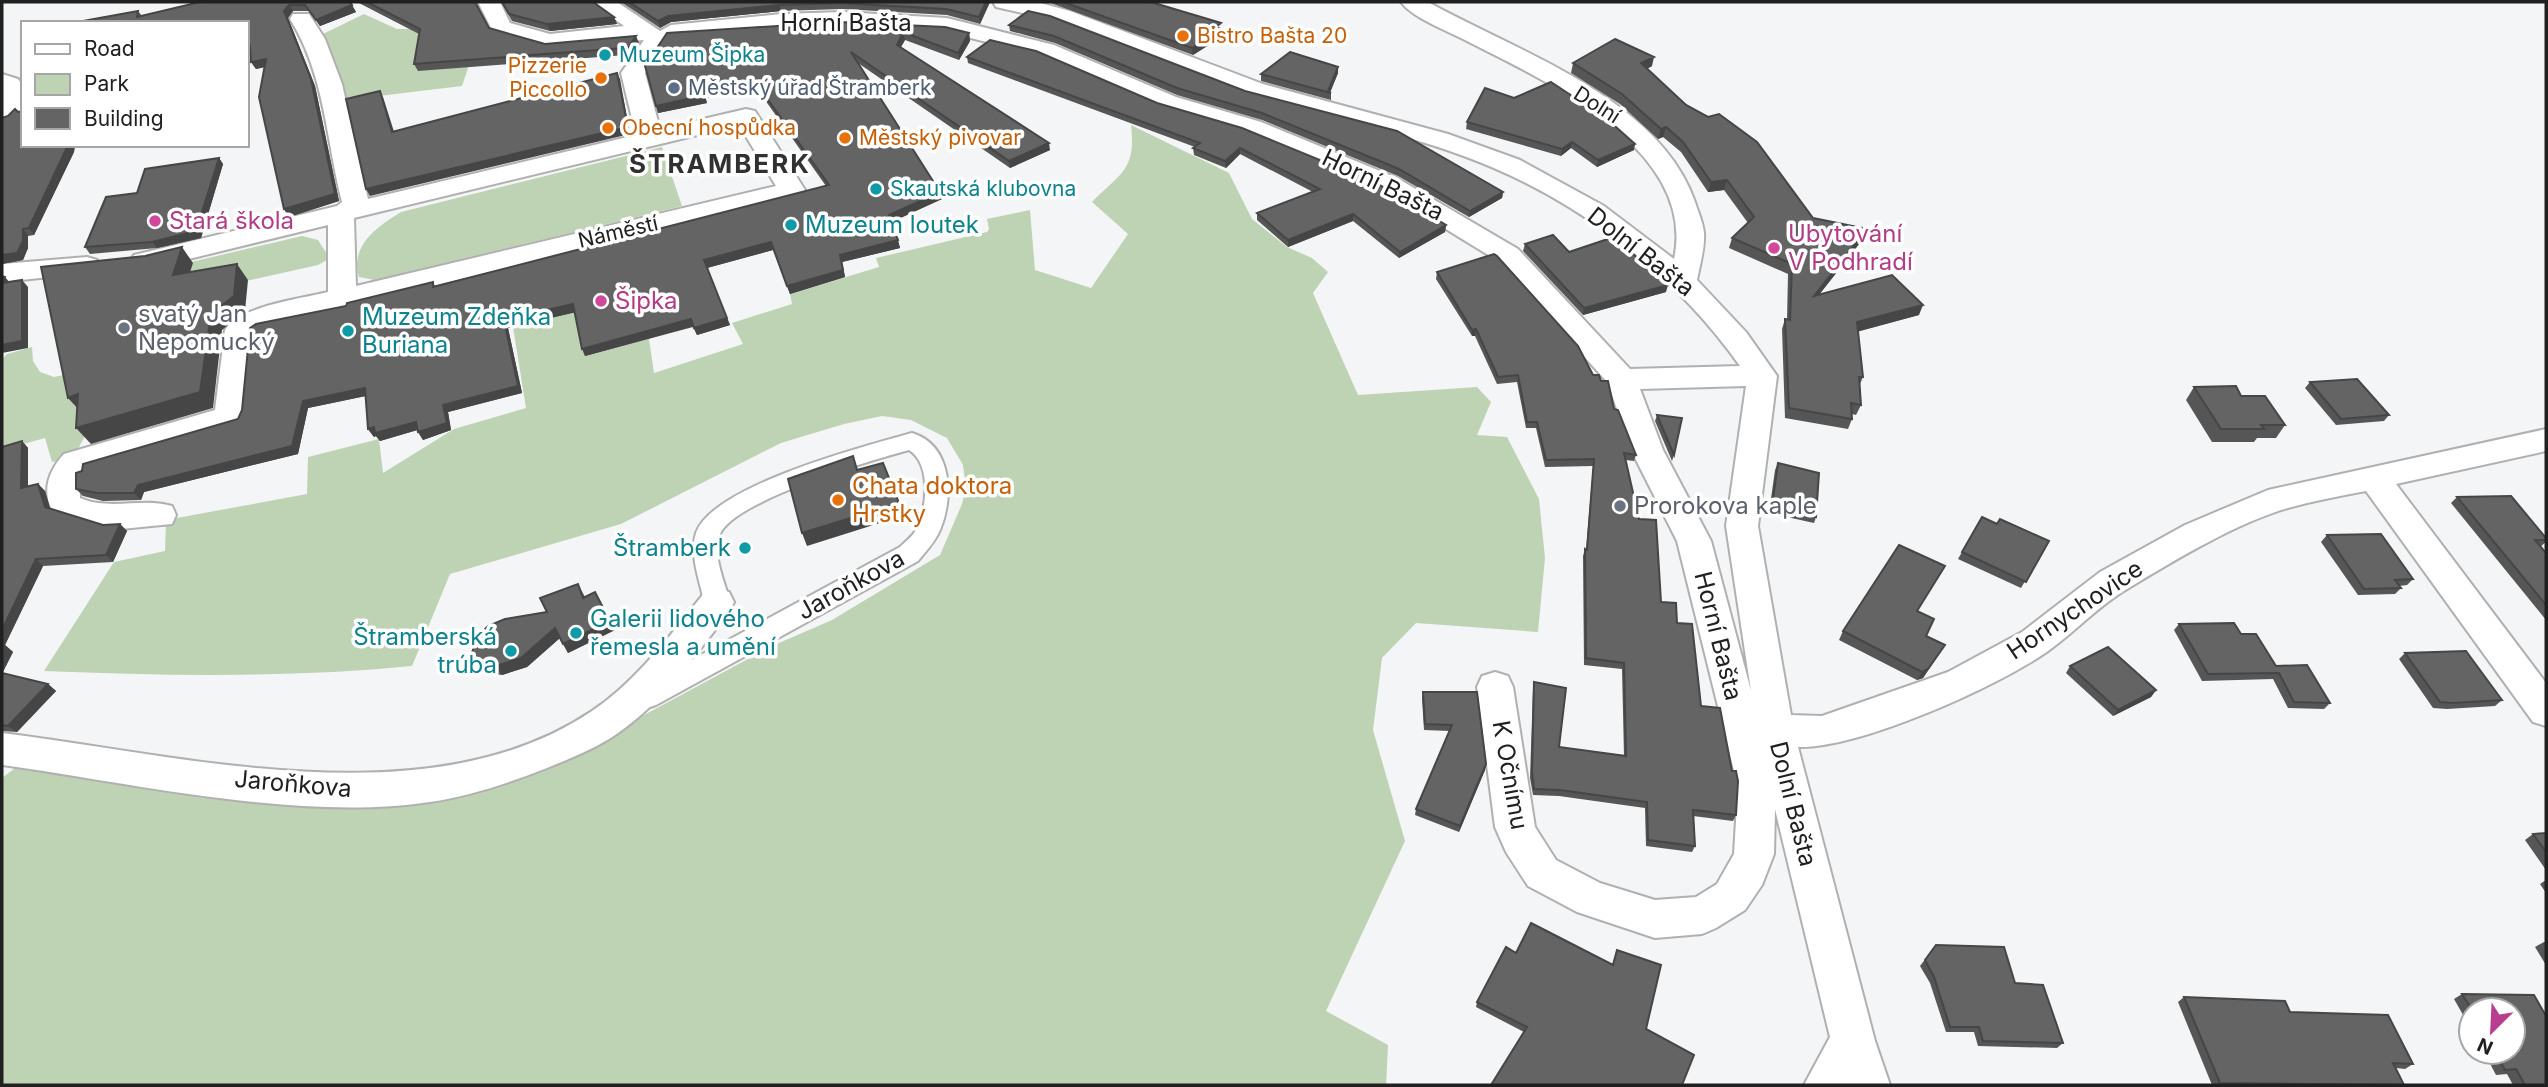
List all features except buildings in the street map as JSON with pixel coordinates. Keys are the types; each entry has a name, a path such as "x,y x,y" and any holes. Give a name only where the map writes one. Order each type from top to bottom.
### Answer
{"street":[{"path":"489,2 501,27 549,41 657,34 748,2"},
{"path":"602,2 657,34"},
{"name":"Dolní Bašta","path":"1004,2 1088,22 1224,79 1469,149 1494,159 1563,194 1618,229 1683,280 1744,347 1762,376 1742,526 1774,730 1773,787 1868,1085"},
{"name":"Dolní","path":"1412,2 1583,94 1642,137 1679,186 1686,209 1691,230 1683,280"},
{"path":"160,515 122,519 92,517 64,504 64,474 75,462 230,417 239,330 254,320 342,298 341,216 356,204 330,86 314,36 301,19"},
{"name":"Horní Bašta","path":"657,34 782,21 896,21 947,25 1046,50 1167,103 1252,127 1388,183 1508,255 1622,379 1647,450 1694,541 1773,787"},
{"path":"650,139 633,73 657,34"},
{"path":"2,80 10,84 9,109"},
{"name":"Náměstí","path":"2,273 157,260 746,116 792,190 342,298"},
{"path":"1622,379 1762,376"},
{"name":"Hornychovice","path":"1774,730 1822,732 1863,720 1961,682 2034,642 2112,581 2197,534 2279,498 2546,439"},
{"name":"Jaroňkova","path":"2,749 321,792 403,789 478,776 539,757 613,716 698,667 909,554 927,533 934,506 933,463 925,450 912,442 870,453 774,487 746,500 710,525 706,539 717,602 681,647 613,716"},
{"path":"2373,477 2546,710"},
{"name":"K Očnímu","path":"1495,687 1515,827 1526,852 1542,873 1591,899 1655,919 1688,918 1719,907 1741,885 1751,863 1773,787"},
{"path":"1826,1085 1853,1041"}],"green space":[{"path":"364,14 397,29 428,29 469,65 462,86 345,100 323,34"},
{"path":"1131,125 1229,173 1252,219 1287,247 1312,258 1328,272 1313,293 1358,395 1477,387 1491,402 1477,435 1507,437 1539,499 1545,558 1538,632 1416,623 1382,658 1373,730 1405,841 1326,1011 1388,1045 1386,1085 2,1085 2,778 23,762 250,796 546,768 772,646 832,620 940,555 962,504 966,487 963,465 947,438 911,420 882,416 781,443 621,524 450,574 412,666 320,673 228,675 44,671 114,562 165,551 166,520 307,494 308,457 379,439 383,473 454,429 526,408 513,327 577,312 649,339 654,373 743,344 732,323 792,304 790,294 879,267 876,258 987,232 987,219 1030,210 1035,270 1091,288 1128,234 1092,202 1125,169 1131,152"},
{"path":"662,147 682,206 375,280 359,277 358,255 362,246 383,224 401,212"},
{"path":"302,236 318,240 327,254 327,260 318,265 228,285 140,274"},
{"path":"32,347 33,361 40,372 54,377 96,368 91,425 73,458 52,462 45,438 2,450 2,359 7,354"}],"place":[{"name":"Bistro Bašta 20","path":"1183,36"},
{"name":"Muzeum Šipka","path":"605,55"},
{"name":"Pizzerie Piccollo","path":"601,78"},
{"name":"Městský úřad Štramberk","path":"674,88"},
{"name":"Obecní hospůdka","path":"608,128"},
{"name":"Městský pivovar","path":"845,138"},
{"name":"Skautská klubovna","path":"876,189"},
{"name":"Stará škola","path":"155,221"},
{"name":"Muzeum loutek","path":"791,225"},
{"name":"Ubytování V Podhradí","path":"1774,248"},
{"name":"Šipka","path":"601,301"},
{"name":"svatý Jan Nepomucký","path":"124,328"},
{"name":"Muzeum Zdeňka Buriana","path":"348,331"},
{"name":"Chata doktora Hrstky","path":"838,500"},
{"name":"Prorokova kaple","path":"1620,506"},
{"name":"Štramberk","path":"745,548"},
{"name":"Galerii lidového řemesla a umění","path":"576,633"},
{"name":"Štramberská trúba","path":"511,651"}],"district":[{"name":"ŠTRAMBERK","path":"720,164"}]}
